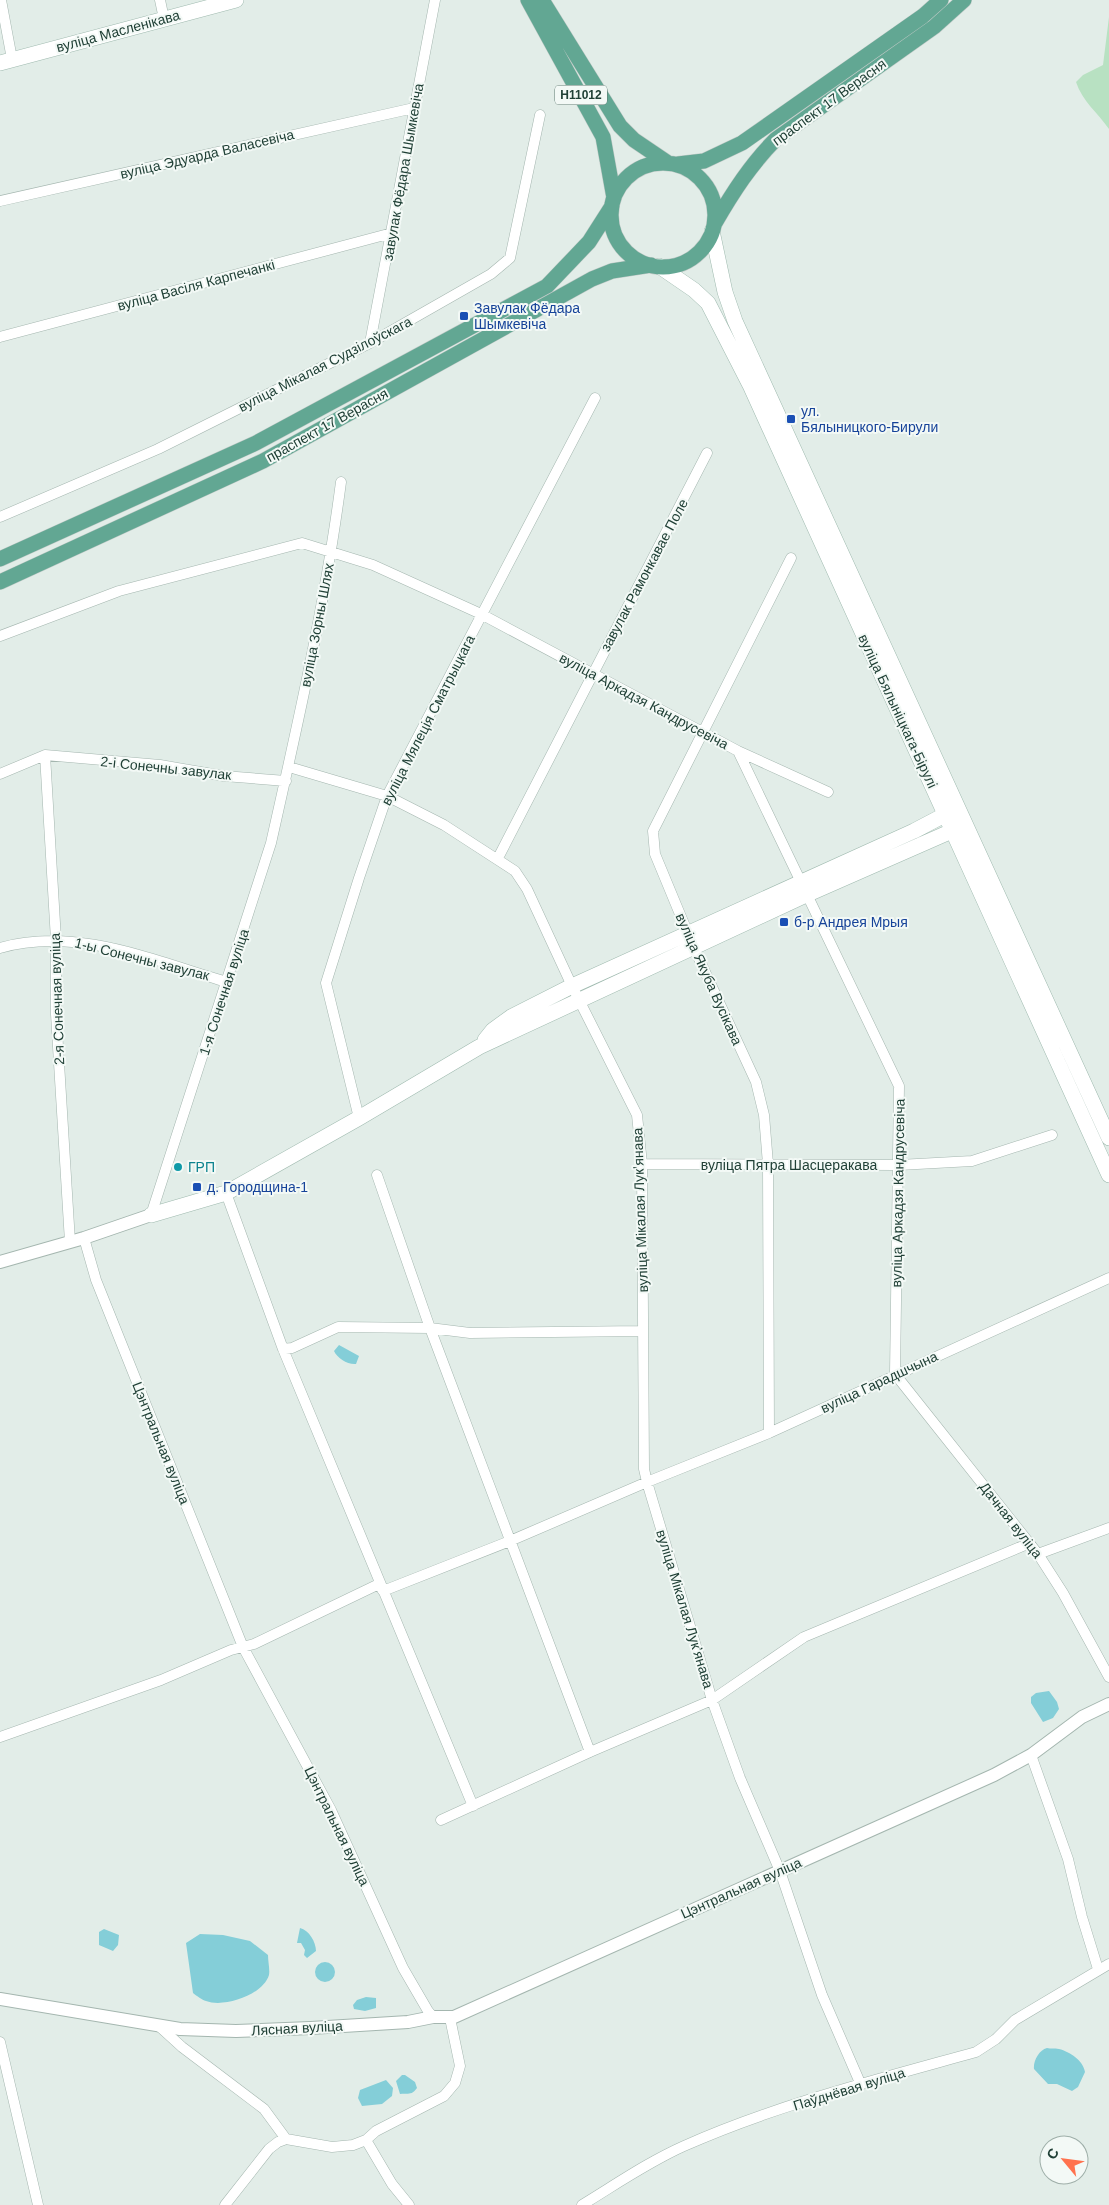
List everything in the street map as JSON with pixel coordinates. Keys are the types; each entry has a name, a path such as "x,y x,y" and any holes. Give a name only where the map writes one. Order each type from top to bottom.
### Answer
{"main road":[{"name":"вуліца Масленікава","path":"6,61 236,0"},
{"name":"Н11012","path":"528,0 603,137 613,202 612,223 618,239 635,258 655,266"},
{"name":"Н11012","path":"542,0 620,126 634,140 672,164 692,171 709,190 714,206 713,227"},
{"name":"праспект 17 Верасня","path":"672,164 704,161 742,143 924,16 941,0"},
{"name":"праспект 17 Верасня","path":"713,227 732,193 756,159 776,139 934,27 964,0"},
{"path":"613,202 622,183 635,171 651,164 672,164"},
{"name":"праспект 17 Верасня","path":"0,559 256,443 547,286 589,242 613,202"},
{"path":"655,266 676,265 692,258 704,246 713,227"},
{"name":"вуліца Бялыніцкага-Бірулі","path":"713,227 725,292 735,321 1109,1175"},
{"name":"праспект 17 Верасня","path":"0,582 263,461 592,279 612,271 655,266"},
{"name":"вуліца Бялыніцкага-Бірулі","path":"655,266 694,290 708,303 750,385 951,812"},
{"path":"151,1215 226,1193 359,1118 479,1047 493,1030 511,1017 575,993 690,941 803,888 951,812"},
{"path":"803,888 958,828"},
{"name":"вуліца Бялыніцкага-Бірулі","path":"958,828 1109,1138"}],"street":[{"path":"1,0 6,61"},
{"path":"160,0 164,19"},
{"name":"завулак Фёдара Шымкевіча","path":"370,343 435,0"},
{"name":"вуліца Эдуарда Валасевіча","path":"0,201 414,108"},
{"name":"вуліца Мікалая Судзілоўскага","path":"0,517 158,448 370,343 491,274 510,258 540,115"},
{"name":"вуліца Васіля Карпечанкі","path":"0,337 392,233"},
{"name":"вуліца Мялеція Сматрыцкага","path":"359,1118 326,983 387,796 596,398"},
{"name":"завулак Рамонкавае Поле","path":"498,858 707,453"},
{"name":"вуліца Зорны Шлях","path":"289,767 332,551 341,482"},
{"path":"0,636 38,620 119,591 302,543 332,551"},
{"name":"вуліца Аркадзя Кандрусевіча","path":"332,551 373,565 481,614 738,751 899,1086 895,1374"},
{"name":"вуліца Якуба Вусікава","path":"769,1433 768,1164 764,1115 756,1082 690,941 655,854 653,831 790,558"},
{"path":"738,751 828,792"},
{"path":"0,774 45,755"},
{"name":"2-і Сонечны завулак","path":"45,755 160,765 224,776 262,777 286,781"},
{"name":"2-я Сонечная вуліца","path":"45,755 56,940 56,1014 70,1242"},
{"name":"1-я Сонечная вуліца","path":"151,1215 260,881 289,767"},
{"name":"вуліца Мікалая Лукʼянава","path":"289,767 387,796 444,825 498,858 515,871 527,889 575,993 637,1115 642,1164 644,1469 647,1482 712,1700 740,1778 780,1871 822,1995 861,2085"},
{"name":"1-ы Сонечны завулак","path":"0,948 16,944 56,940 95,945 227,982"},
{"name":"вуліца Пятра Шасцеракава","path":"642,1164 899,1165 972,1161 1052,1135"},
{"path":"377,1176 430,1328 590,1752"},
{"path":"226,1193 283,1349 473,1806"},
{"path":"0,1262 84,1238 151,1215"},
{"name":"Цэнтральная вуліца","path":"84,1238 96,1280 243,1646 332,1810 403,1968 428,2012 433,2017 450,2018 994,1775 1031,1755 1082,1717 1109,1704"},
{"name":"вуліца Гарадшчына","path":"647,1482 769,1433 1109,1278"},
{"path":"283,1349 292,1348 338,1327 430,1328 470,1333 643,1331"},
{"name":"Дачная вуліца","path":"895,1374 1038,1554 1063,1592 1109,1677"},
{"path":"0,1738 161,1680 231,1650 254,1644 381,1588 510,1541 647,1482"},
{"path":"1038,1554 1109,1528"},
{"path":"441,1820 590,1752 712,1700 804,1637 1030,1543"},
{"path":"1031,1755 1068,1858 1098,1969"},
{"name":"Паўднёвая вуліца","path":"582,2205 655,2160 685,2146 817,2098 976,2052 986,2047 1015,2020 1109,1964"},
{"name":"Лясная вуліца","path":"0,1999 160,2027 190,2030 255,2030 399,2022 433,2017"},
{"path":"224,2205 270,2149 278,2142 286,2139 340,2147 353,2145 366,2140 382,2128 444,2096 453,2087 458,2075 460,2062 450,2018"},
{"path":"160,2027 182,2047 264,2109 286,2139"},
{"path":"0,2042 38,2205"},
{"path":"366,2140 392,2184 410,2205"}],"green space":[{"path":"1109,17 1109,129 1086,101 1076,82 1083,75 1103,65"}],"water":[{"path":"339,1345 359,1356 356,1364 346,1362 338,1356 334,1351"},
{"path":"1049,1691 1057,1702 1059,1709 1053,1718 1043,1722 1031,1703 1031,1697 1036,1693"},
{"path":"300,1928 309,1934 316,1948 316,1951 307,1958 304,1955 305,1950 301,1943 297,1943"},
{"path":"104,1929 119,1935 118,1945 113,1951 99,1945 99,1932"},
{"path":"200,1934 223,1935 250,1941 268,1955 269,1975 265,1982 251,1994 223,2003 204,2000 193,1993 186,1943"},
{"path":"325,1962 332,1965 335,1972 332,1979 325,1982 318,1979 315,1972 318,1965"},
{"path":"366,1997 376,1998 376,2008 365,2011 354,2009 353,2005 357,2000"},
{"path":"1047,2048 1067,2052 1082,2064 1085,2072 1078,2087 1072,2091 1057,2084 1048,2084 1034,2069 1037,2056"},
{"path":"402,2075 415,2082 417,2088 409,2094 400,2094 396,2081"},
{"path":"386,2080 393,2088 392,2096 382,2104 362,2106 358,2098 360,2090"}],"place":[{"name":"Завулак Фёдара Шымкевіча","path":"464,316"},
{"name":"ул. Бялыницкого-Бирули","path":"791,419"},
{"name":"б-р Андрея Мрыя","path":"784,922"},
{"name":"ГРП","path":"178,1167"},
{"name":"д. Городщина-1","path":"197,1187"}]}
